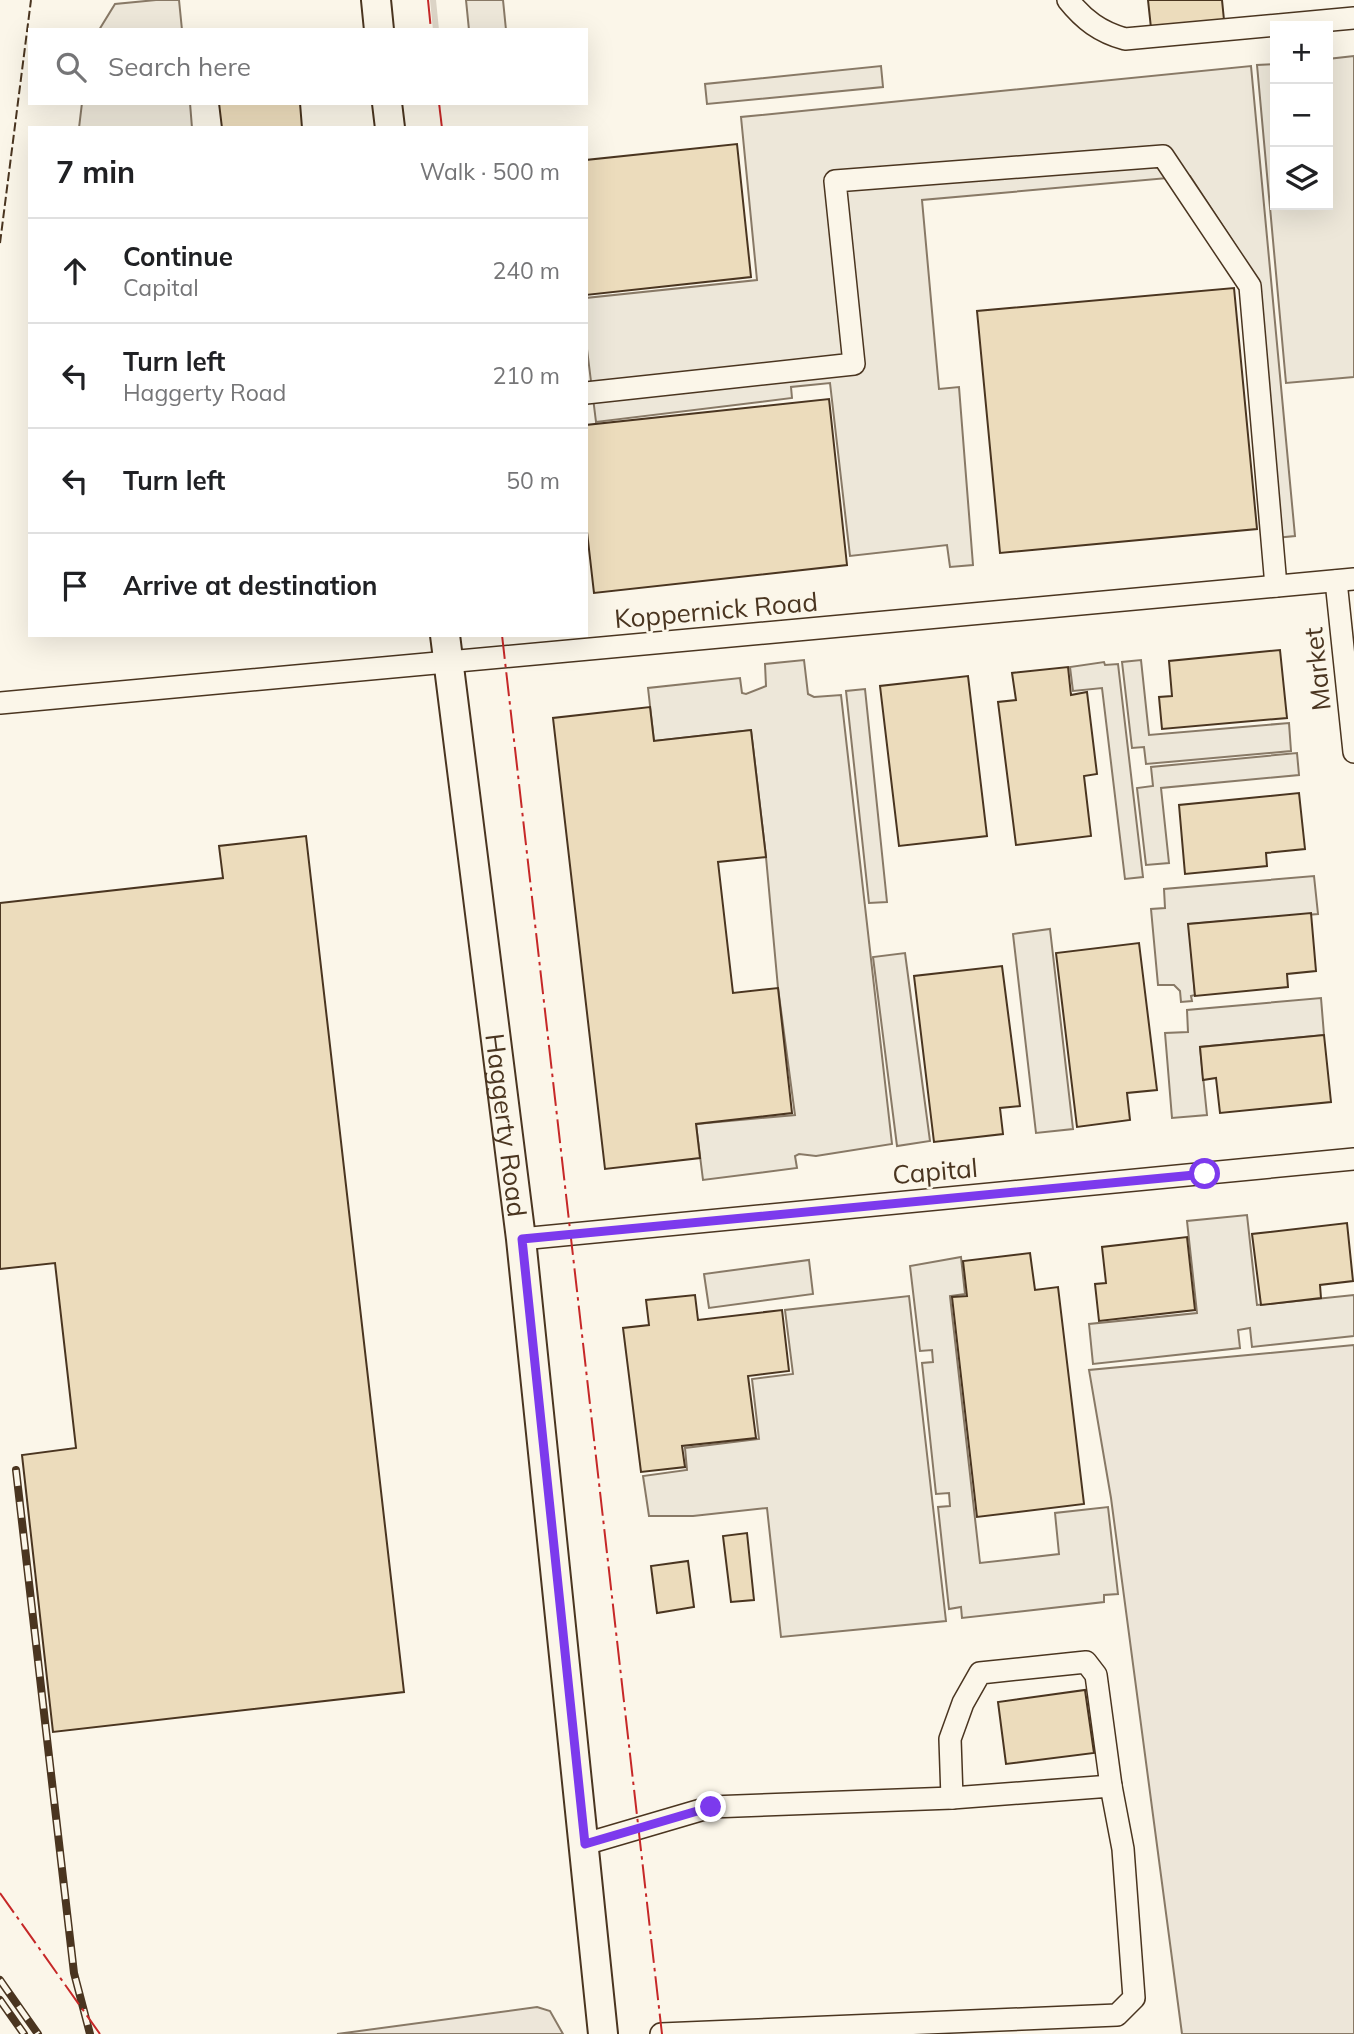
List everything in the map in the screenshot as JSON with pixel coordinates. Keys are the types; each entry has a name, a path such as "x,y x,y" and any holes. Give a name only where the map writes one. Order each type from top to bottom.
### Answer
{"main road":[{"path":"376,0 379,28"},
{"path":"387,105 390,126"},
{"name":"Haggerty Road","path":"447,649 522,1239 603,2034"}],"street":[{"path":"1068,0 1093,26 1125,39 1354,18"},
{"path":"588,393 854,364 835,181 1163,156 1250,286 1276,586"},
{"name":"Koppernick Road","path":"0,704 447,649 1345,580"},
{"name":"Market","path":"1345,580 1354,752"},
{"name":"Capital","path":"522,1239 1354,1159"},
{"path":"661,2034 1117,2015 1134,1998 1123,1849 1111,1786 1096,1675 1086,1662 980,1673 963,1703 950,1738 952,1798"},
{"path":"585,1844 711,1807 952,1798 1111,1786"}],"shaded area":[{"path":"179,0 182,28 100,28 115,4"},
{"path":"466,0 503,0 506,28 469,28"},
{"path":"1354,56 1354,377 1286,383 1270,210 1333,210 1333,58"},
{"path":"1270,64 1270,208 1257,65"},
{"path":"881,66 883,87 707,104 705,84"},
{"path":"1251,66 1295,536 1266,539 1238,249 1190,176 922,200 939,389 959,387 973,565 950,567 947,545 850,556 830,383 791,387 792,398 596,422 588,357 588,298 757,280 741,117"},
{"path":"82,105 190,105 192,126 79,126"},
{"path":"804,660 808,694 814,697 841,695 892,1144 816,1156 799,1154 795,1156 797,1168 703,1180 696,1124 795,1115 778,988 751,730 654,741 648,688 740,678 742,693 746,694 766,686 765,664"},
{"path":"1141,660 1149,735 1289,723 1291,751 1146,764 1144,747 1132,748 1122,662"},
{"path":"1104,662 1105,665 1118,664 1143,877 1125,879 1102,688 1073,691 1070,667"},
{"path":"865,689 887,902 869,903 846,691"},
{"path":"1297,753 1299,775 1161,788 1169,863 1146,865 1137,788 1153,786 1151,767"},
{"path":"1314,876 1318,914 1189,924 1195,995 1191,996 1192,1001 1181,1002 1180,991 1174,985 1158,985 1151,909 1165,908 1164,889"},
{"path":"1050,929 1073,1129 1036,1133 1013,934"},
{"path":"905,953 930,1141 897,1146 873,957"},
{"path":"1321,998 1324,1035 1200,1047 1207,1115 1172,1118 1165,1033 1188,1032 1187,1010"},
{"path":"1247,1215 1257,1305 1354,1295 1354,1336 1252,1347 1250,1328 1238,1330 1240,1348 1093,1364 1089,1324 1197,1313 1187,1221"},
{"path":"961,1257 965,1294 950,1296 980,1563 1059,1554 1055,1513 1108,1507 1118,1594 1104,1595 1104,1602 962,1618 961,1607 949,1609 938,1507 950,1506 949,1493 936,1494 922,1363 933,1362 932,1350 920,1351 910,1266"},
{"path":"809,1260 813,1294 709,1308 704,1274"},
{"path":"909,1296 946,1621 781,1637 767,1508 693,1516 649,1516 643,1476 687,1470 685,1448 759,1439 752,1379 793,1374 785,1310"},
{"path":"1354,1345 1354,2034 1182,2034 1111,1498 1089,1370"},
{"path":"537,2007 550,2011 563,2034 337,2034"}],"building":[{"path":"1148,0 1222,0 1224,20 1151,28"},
{"path":"219,105 300,105 302,126 222,126"},
{"path":"737,144 751,277 588,295 588,160"},
{"path":"1234,288 1257,529 1000,553 977,311"},
{"path":"829,399 847,565 594,593 588,540 588,425"},
{"path":"1280,650 1287,718 1162,729 1159,697 1172,696 1169,661"},
{"path":"1068,667 1071,695 1087,692 1097,774 1084,776 1091,836 1016,845 998,702 1016,700 1012,673"},
{"path":"968,676 987,836 899,846 880,686"},
{"path":"650,707 654,741 751,730 766,857 718,862 733,993 778,988 792,1113 696,1124 700,1158 605,1169 553,718"},
{"path":"1299,793 1305,849 1266,853 1267,866 1185,874 1179,805"},
{"path":"306,836 404,1692 53,1732 22,1455 76,1448 55,1263 0,1269 0,903 223,878 219,846"},
{"path":"1311,913 1316,971 1287,974 1288,987 1195,996 1188,924"},
{"path":"1139,943 1157,1090 1127,1093 1130,1120 1077,1127 1056,953"},
{"path":"1002,966 1020,1106 1000,1108 1003,1134 934,1142 914,976"},
{"path":"1324,1035 1331,1102 1220,1113 1216,1078 1203,1080 1200,1047"},
{"path":"1347,1223 1353,1281 1320,1285 1321,1298 1261,1305 1252,1234"},
{"path":"1187,1237 1195,1310 1099,1321 1095,1284 1106,1283 1102,1247"},
{"path":"1030,1253 1035,1290 1058,1287 1084,1504 977,1517 952,1297 967,1296 963,1261"},
{"path":"695,1295 698,1320 782,1310 789,1371 748,1376 756,1438 682,1446 685,1467 641,1472 623,1328 649,1325 646,1300"},
{"path":"747,1533 754,1600 731,1602 723,1536"},
{"path":"688,1561 694,1607 657,1613 651,1566"},
{"path":"1085,1690 1094,1753 1006,1764 998,1702"}],"waterway":[{"path":"433,0 436,28"}],"railway":[{"path":"16,1470 74,1973 90,2034"},
{"path":"0,1980 38,2034"},
{"path":"0,2000 24,2034"}],"fence":[{"path":"0,243 31,0"}],"power":[{"path":"428,0 431,28"},
{"path":"439,105 442,126"},
{"path":"502,637 662,2034"},
{"path":"0,1893 100,2034"}],"route":[{"path":"711,1807 585,1844 522,1239 1205,1174"}]}
